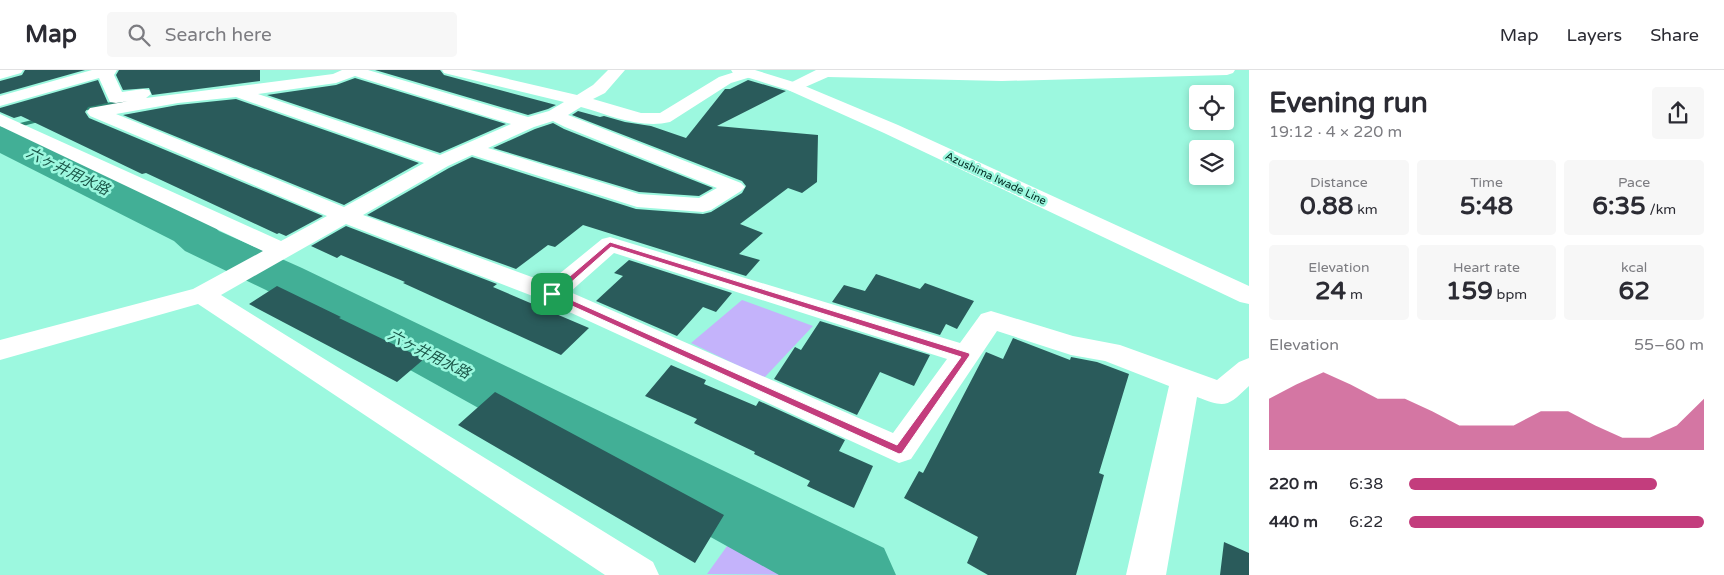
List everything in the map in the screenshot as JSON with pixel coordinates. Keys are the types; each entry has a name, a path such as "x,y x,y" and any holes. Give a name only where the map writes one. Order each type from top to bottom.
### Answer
{"street":[{"path":"0,74 15,70"},
{"path":"0,101 107,70 106,75 116,98 328,70"},
{"path":"450,70 580,101 640,118 664,118 743,71"},
{"path":"0,350 208,292 274,253 346,216 441,162 528,123 555,115 599,90 617,70"},
{"path":"930,70 1097,72"},
{"path":"794,87 826,71 992,76 1227,70"},
{"path":"528,123 355,71 336,78 234,83 178,98 96,112 346,216 552,294 899,450 991,320 1071,345 1110,352 1221,394 1249,369"},
{"name":"Azushima Iwade Line","path":"743,71 794,87 890,129 1249,296"},
{"path":"234,83 441,162"},
{"path":"471,149 637,200 703,205 734,187 555,115"},
{"path":"0,120 274,253"},
{"path":"552,294 610,244 966,355"},
{"path":"208,292 639,575"},
{"path":"1146,575 1185,380"}],"shaded area":[{"path":"742,300 813,326 764,378 691,343"},
{"path":"740,528 807,569 803,575 707,574"}],"building":[{"path":"25,70 85,70 0,94 0,81 22,75"},
{"path":"119,70 260,70 260,81 152,95 149,88 123,90 116,75"},
{"path":"375,70 440,70 444,75 556,105 528,115"},
{"path":"355,78 506,124 440,153 267,95 336,85"},
{"path":"98,80 108,103 88,107 85,112 89,118 323,216 286,236 277,234 146,173 142,174 21,116 14,118 0,112 0,108"},
{"path":"748,80 786,91 717,126 818,135 817,182 802,193 788,188 740,224 763,233 739,254 760,260 746,276 583,225 555,247 548,245 516,269 367,215 472,157 636,209 703,214 711,212 742,193 746,186 742,181 572,115 578,111 600,117 604,116 651,126 686,138 725,89 730,89"},
{"path":"236,99 419,163 344,205 123,115 178,105"},
{"path":"553,123 713,188 699,196 639,192 493,148"},
{"path":"346,226 497,284 493,287 589,328 561,355 403,283 405,282 341,255 337,258 311,246"},
{"path":"629,260 732,293 716,312 703,307 677,336 596,301 623,276 614,273"},
{"path":"876,274 920,289 925,283 974,301 957,329 946,324 940,335 832,302 844,285 865,291"},
{"path":"277,286 424,359 397,382 249,304"},
{"path":"820,321 930,355 914,386 880,372 857,415 774,379 795,347 801,350"},
{"path":"1013,338 1070,360 1071,357 1097,362 1129,374 1099,473 1104,475 1076,575 988,575 967,563 978,537 904,498 919,471 923,473 986,352 1003,359"},
{"path":"671,365 706,380 704,384 756,406 759,401 845,440 839,451 873,466 854,508 807,486 810,481 694,423 697,419 645,396"},
{"path":"495,392 724,515 695,563 458,425"},
{"path":"1224,542 1249,553 1249,575 1220,575"}],"waterway":[{"path":"76,110 124,102"},
{"path":"0,130 44,119"},
{"name":"六ヶ井用水路","path":"0,138 191,231 202,241 284,279 856,575"}],"route":[{"path":"610,244 966,355 899,450 552,294 610,244"}]}
